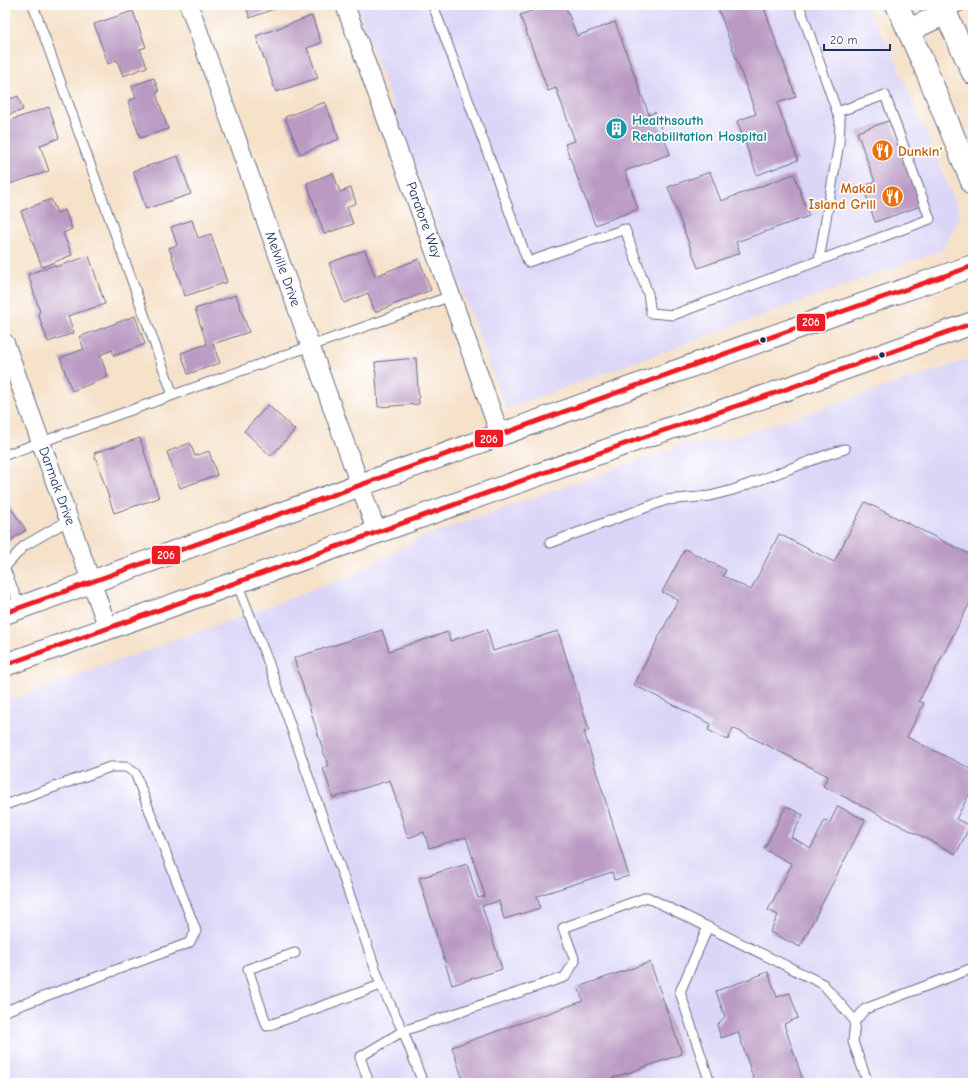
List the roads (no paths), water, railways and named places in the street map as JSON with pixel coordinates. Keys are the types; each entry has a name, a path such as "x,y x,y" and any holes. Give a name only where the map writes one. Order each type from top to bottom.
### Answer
{"main road":[{"path":"897,5 909,30 973,184"},
{"path":"909,30 951,8 973,73"},
{"path":"12,610 361,486 830,315 973,266"},
{"path":"5,665 636,440 778,392 973,323"}],"street":[{"name":"Melville Drive","path":"189,5 377,533"},
{"name":"Paratore Way","path":"345,5 500,435"},
{"name":"Darmak Drive","path":"5,343 108,628"}],"lane":[{"path":"33,5 173,395"},
{"path":"434,5 528,262 625,229 648,294 651,313 673,314 930,219 885,95 837,112"},
{"path":"799,5 840,120 839,143 819,260"},
{"path":"5,455 451,296"},
{"path":"550,543 666,500 710,496 733,490 845,449"},
{"path":"12,610 5,568 24,546 69,520"},
{"path":"237,583 269,664 381,985 403,1031 423,1083"},
{"path":"5,805 110,767 126,767 135,773 196,931 189,943 5,1011"},
{"path":"369,1083 360,1057 403,1031 565,977 575,961 563,928 647,897 823,984 856,1021"},
{"path":"708,927 680,992 709,1080 708,1083"},
{"path":"295,953 248,969 267,1026 381,985"},
{"path":"868,1083 853,1042 856,1021 865,1008 973,968"}],"place":[{"name":"Healthsouth Rehabilitation Hospital","path":"616,128"},
{"name":"Dunkin'","path":"882,151"},
{"name":"Makai Island Grill","path":"892,196"}]}
